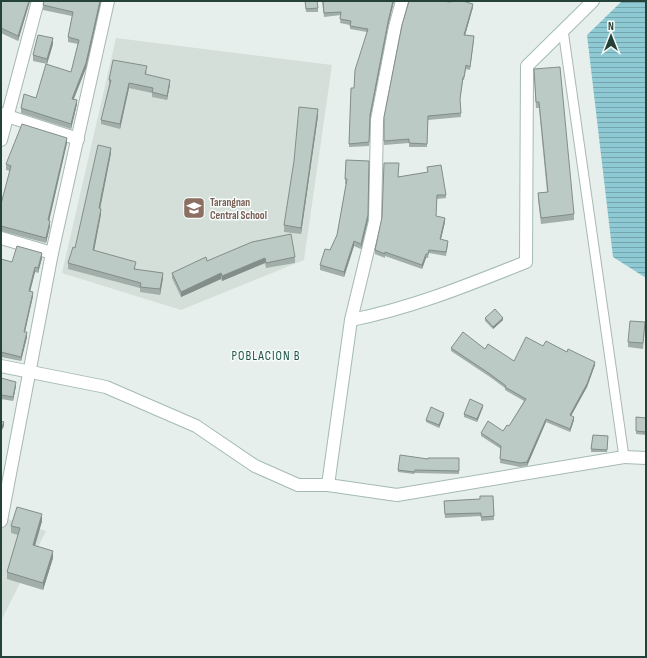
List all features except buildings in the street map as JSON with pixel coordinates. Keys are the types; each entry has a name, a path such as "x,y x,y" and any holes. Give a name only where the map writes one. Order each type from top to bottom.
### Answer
{"street":[{"path":"1,140 4,115 38,1"},
{"path":"1,521 52,253 108,1"},
{"path":"328,485 351,320 375,221 377,120 394,27 402,1"},
{"path":"351,320 389,313 440,297 526,262 527,66 593,1"},
{"path":"4,115 78,139"},
{"path":"1,238 52,253"},
{"path":"1,366 106,387 196,426 255,466 298,485 328,485 398,495 624,457 646,458"}],"lane":[{"path":"563,30 624,457"}],"shaded area":[{"name":"Tarangnan Central School","path":"116,38 332,65 304,260 181,310 62,273"},
{"path":"1,517 46,531 1,621"}],"water":[{"path":"622,1 646,1 646,278 613,257 587,35"}],"place":[{"name":"Tarangnan Central School","path":"194,208"}],"district":[{"name":"POBLACION B","path":"266,356"}]}
